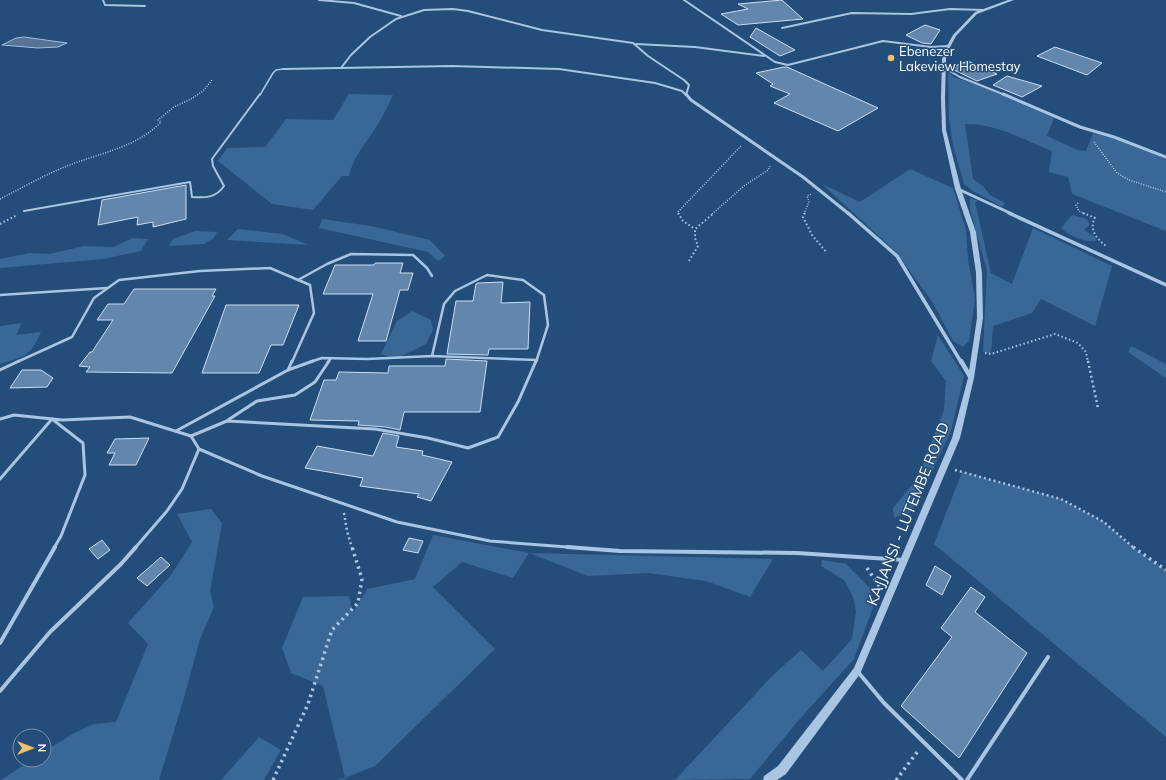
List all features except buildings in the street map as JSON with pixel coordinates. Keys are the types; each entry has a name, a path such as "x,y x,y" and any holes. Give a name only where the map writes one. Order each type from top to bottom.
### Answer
{"street":[{"path":"103,0 105,4 108,5 145,6"},
{"path":"320,0 354,3 401,16"},
{"path":"684,0 767,57 781,64 788,65 835,54 883,40 930,47 949,46"},
{"name":"KAJJANSI - LUTEMBE ROAD","path":"768,780 782,770 857,671 956,438 971,378 980,318 979,273 973,232 958,189 944,130 942,98 945,53 954,36 976,13 1012,0"},
{"path":"341,68 348,56 378,30 401,16 427,9 448,8 484,15 531,28 633,43 695,47 711,50 742,52 767,57"},
{"path":"782,28 852,13 911,14 955,9 983,10"},
{"path":"633,43 648,56 684,80 689,85 686,95"},
{"path":"283,69 452,66 559,69 656,83 682,91 691,100 775,157 817,188 897,256 971,378"},
{"path":"944,68 960,77 1080,127 1114,137 1166,157"},
{"path":"958,189 1166,285"}],"lane":[{"path":"24,211 190,182 192,197 208,199 219,194 224,186 222,178 212,165 212,159 260,95 273,73 276,70 283,69"},
{"path":"298,280 327,264 351,254 413,255 427,268 432,276"},
{"path":"0,370 72,337 94,298 119,280 200,271 270,268 310,285 314,313 288,370"},
{"path":"227,421 375,429 428,438 468,448 498,437 518,402 537,360 548,325 544,296 523,280 487,275 455,291 444,304 432,356"},
{"path":"0,295 108,288"},
{"path":"176,431 288,370 322,358 366,359 432,356 537,360"},
{"path":"191,436 227,421 256,401 294,395 315,382 331,358"},
{"path":"0,419 14,415 52,419 130,416 191,436 199,449 262,476 397,522 490,541 620,551 797,553 904,560"},
{"path":"0,479 52,419"},
{"path":"0,643 61,536 84,475 83,443 52,419"},
{"path":"0,691 50,632 121,564 167,511 182,489 199,449"},
{"path":"967,780 1048,657"},
{"path":"857,671 884,703 962,780"}],"path":[{"path":"0,199 67,166 130,144 157,128 161,122 158,120 174,107 191,99 203,91 212,80"},
{"path":"1080,127 1099,147 1113,169 1125,178 1166,192"},
{"path":"696,229 683,221 678,212 748,139"},
{"path":"689,261 698,246 695,238 696,229 744,186 768,170 775,157"},
{"path":"817,188 807,196 809,202 803,217 812,235 827,253"},
{"path":"1078,202 1076,205 1079,211 1095,217 1092,223 1093,232 1099,240 1110,248"},
{"path":"0,224 24,211"},
{"path":"975,350 992,354 1055,334 1078,343 1086,352 1098,408"},
{"path":"943,467 1061,499 1104,522 1134,548 1166,570"},
{"path":"273,780 308,704 332,630 358,603 362,579 347,531 343,504"},
{"path":"851,557 868,570 878,582 886,603"},
{"path":"896,780 924,742"}],"shaded area":[{"path":"24,37 67,43 58,47 38,48 2,45 16,38"},
{"path":"948,72 954,77 981,86 1054,118 1047,136 1078,150 1086,151 1093,133 1116,139 1166,159 1166,231 1072,194 1068,177 1049,172 1052,151 998,129 976,124 965,124 973,179 984,187 990,195 1005,203 1002,207 973,191 964,184 953,145 949,119"},
{"path":"349,94 393,95 380,121 357,155 349,176 342,176 313,210 272,204 218,161 227,148 265,147 286,119 333,120"},
{"path":"910,169 953,188 966,230 968,259 975,299 969,341 963,347 953,341 933,303 896,252 822,184 860,202"},
{"path":"970,198 979,201 975,202 991,273 1012,284 1033,228 1112,266 1095,326 1041,299 1032,313 993,326 991,354 983,352 987,271 970,209"},
{"path":"1072,215 1087,219 1090,225 1084,230 1095,237 1096,241 1087,241 1077,238 1068,234 1061,228"},
{"path":"322,219 371,226 430,240 445,256 438,261 428,252 319,228"},
{"path":"238,229 282,234 309,245 227,240"},
{"path":"195,231 217,232 213,239 204,244 169,246 173,239"},
{"path":"133,238 148,239 141,251 103,259 0,268 0,259 29,253 49,254 84,246 113,247"},
{"path":"412,311 431,320 433,330 426,344 396,359 381,354 397,321"},
{"path":"22,323 16,335 41,332 37,340 30,351 26,354 0,364 0,326"},
{"path":"938,335 964,376 951,431 920,497 911,512 894,518 893,508 917,479 944,410 946,381 931,361"},
{"path":"1131,346 1166,364 1166,378 1128,352"},
{"path":"962,472 1061,499 1104,522 1134,548 1166,570 1166,737 934,544"},
{"path":"211,509 222,523 210,592 214,607 200,639 159,780 1,780 19,768 52,768 52,747 74,733 94,724 116,722 148,644 128,623 171,575 192,542 177,514"},
{"path":"433,535 529,553 513,578 462,562 433,587 495,649 375,766 345,778 323,686 291,673 282,648 303,597 349,596 353,613 367,589 415,579"},
{"path":"529,553 773,559 750,597 706,581 648,573 588,576"},
{"path":"822,560 846,564 870,588 874,605 854,659 798,721 750,779 675,780 773,675 801,650 823,671 852,639 856,611 853,597 844,580 821,566"},
{"path":"259,737 281,750 264,780 221,780"}],"place":[{"name":"Ebenezer Lakeview Homestay","path":"891,58"}]}
